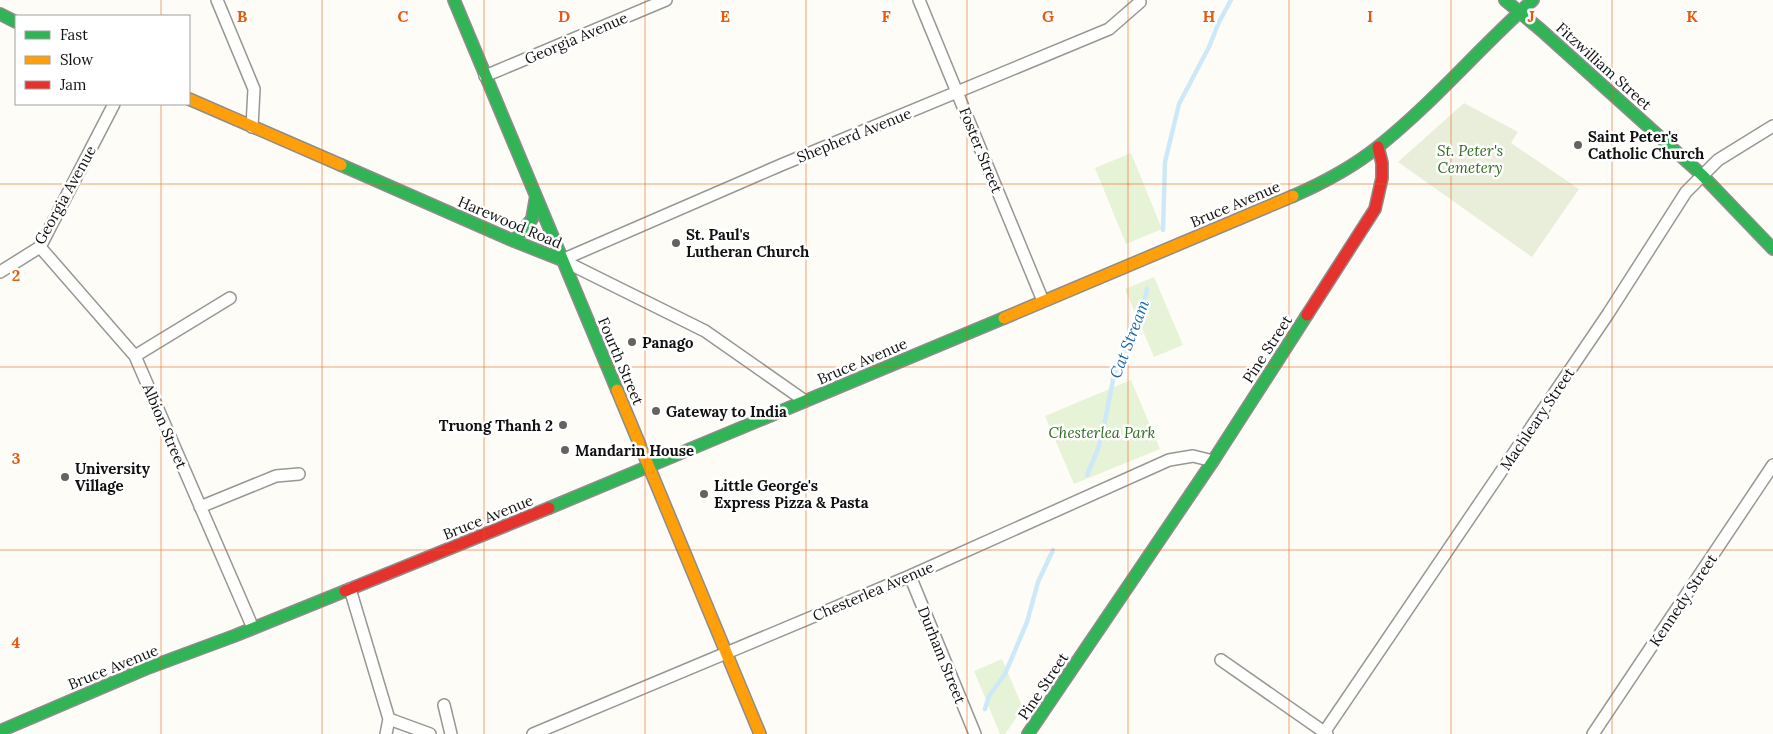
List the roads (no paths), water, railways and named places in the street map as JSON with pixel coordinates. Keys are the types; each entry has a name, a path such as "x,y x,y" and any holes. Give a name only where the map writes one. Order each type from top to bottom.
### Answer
{"street":[{"path":"217,0 254,89 252,126"},
{"name":"Fourth Street","path":"454,0 760,734"},
{"name":"Georgia Avenue","path":"485,76 666,0"},
{"name":"Foster Street","path":"919,0 1043,301"},
{"name":"Fitzwilliam Street","path":"1505,0 1542,30 1702,175 1773,249"},
{"path":"1378,147 1426,106 1500,30 1533,0"},
{"name":"Shepherd Avenue","path":"562,260 781,165 1109,30 1140,2"},
{"path":"0,14 15,22"},
{"name":"Harewood Road","path":"190,99 514,241 562,260 705,331 805,401"},
{"name":"Georgia Avenue","path":"0,272 40,247 113,105"},
{"name":"Machleary Street","path":"1325,733 1608,314 1686,192 1718,160 1773,126"},
{"name":"Bruce Avenue","path":"0,731 145,670 649,467 1302,192 1341,172 1378,147"},
{"name":"Pine Street","path":"1028,734 1212,461 1375,209 1381,186 1383,162 1378,147"},
{"path":"514,241 532,219 536,196"},
{"name":"Albion Street","path":"40,247 135,356 253,628"},
{"path":"135,356 230,298"},
{"name":"Chesterlea Avenue","path":"533,734 910,576 1169,460 1193,456 1212,461"},
{"name":"Kennedy Street","path":"1593,734 1773,466"},
{"path":"200,507 276,476 299,474"},
{"name":"Durham Street","path":"910,576 975,734"},
{"path":"350,589 389,719 386,734"},
{"path":"1221,660 1325,733"},
{"path":"444,705 451,734"},
{"path":"389,719 430,734"}],"waterway":[{"name":"Cat Stream","path":"1163,230 1165,162 1179,104 1231,0"},
{"name":"Cat Stream","path":"1087,475 1103,431 1114,375 1143,309 1147,289"},
{"name":"Cat Stream","path":"985,709 989,696 1005,674 1027,622 1038,582 1053,550"}],"place":[{"name":"Saint Peter's Catholic Church","path":"1578,145"},
{"name":"St. Paul's Lutheran Church","path":"676,243"},
{"name":"Panago","path":"632,342"},
{"name":"Gateway to India","path":"656,411"},
{"name":"Truong Thanh 2","path":"563,425"},
{"name":"Mandarin House","path":"565,450"},
{"name":"University Village","path":"65,477"},
{"name":"Little George's Express Pizza & Pasta","path":"704,494"}],"park label":[{"name":"St. Peter's Cemetery","path":"1470,158"},
{"name":"Chesterlea Park","path":"1102,432"}]}
